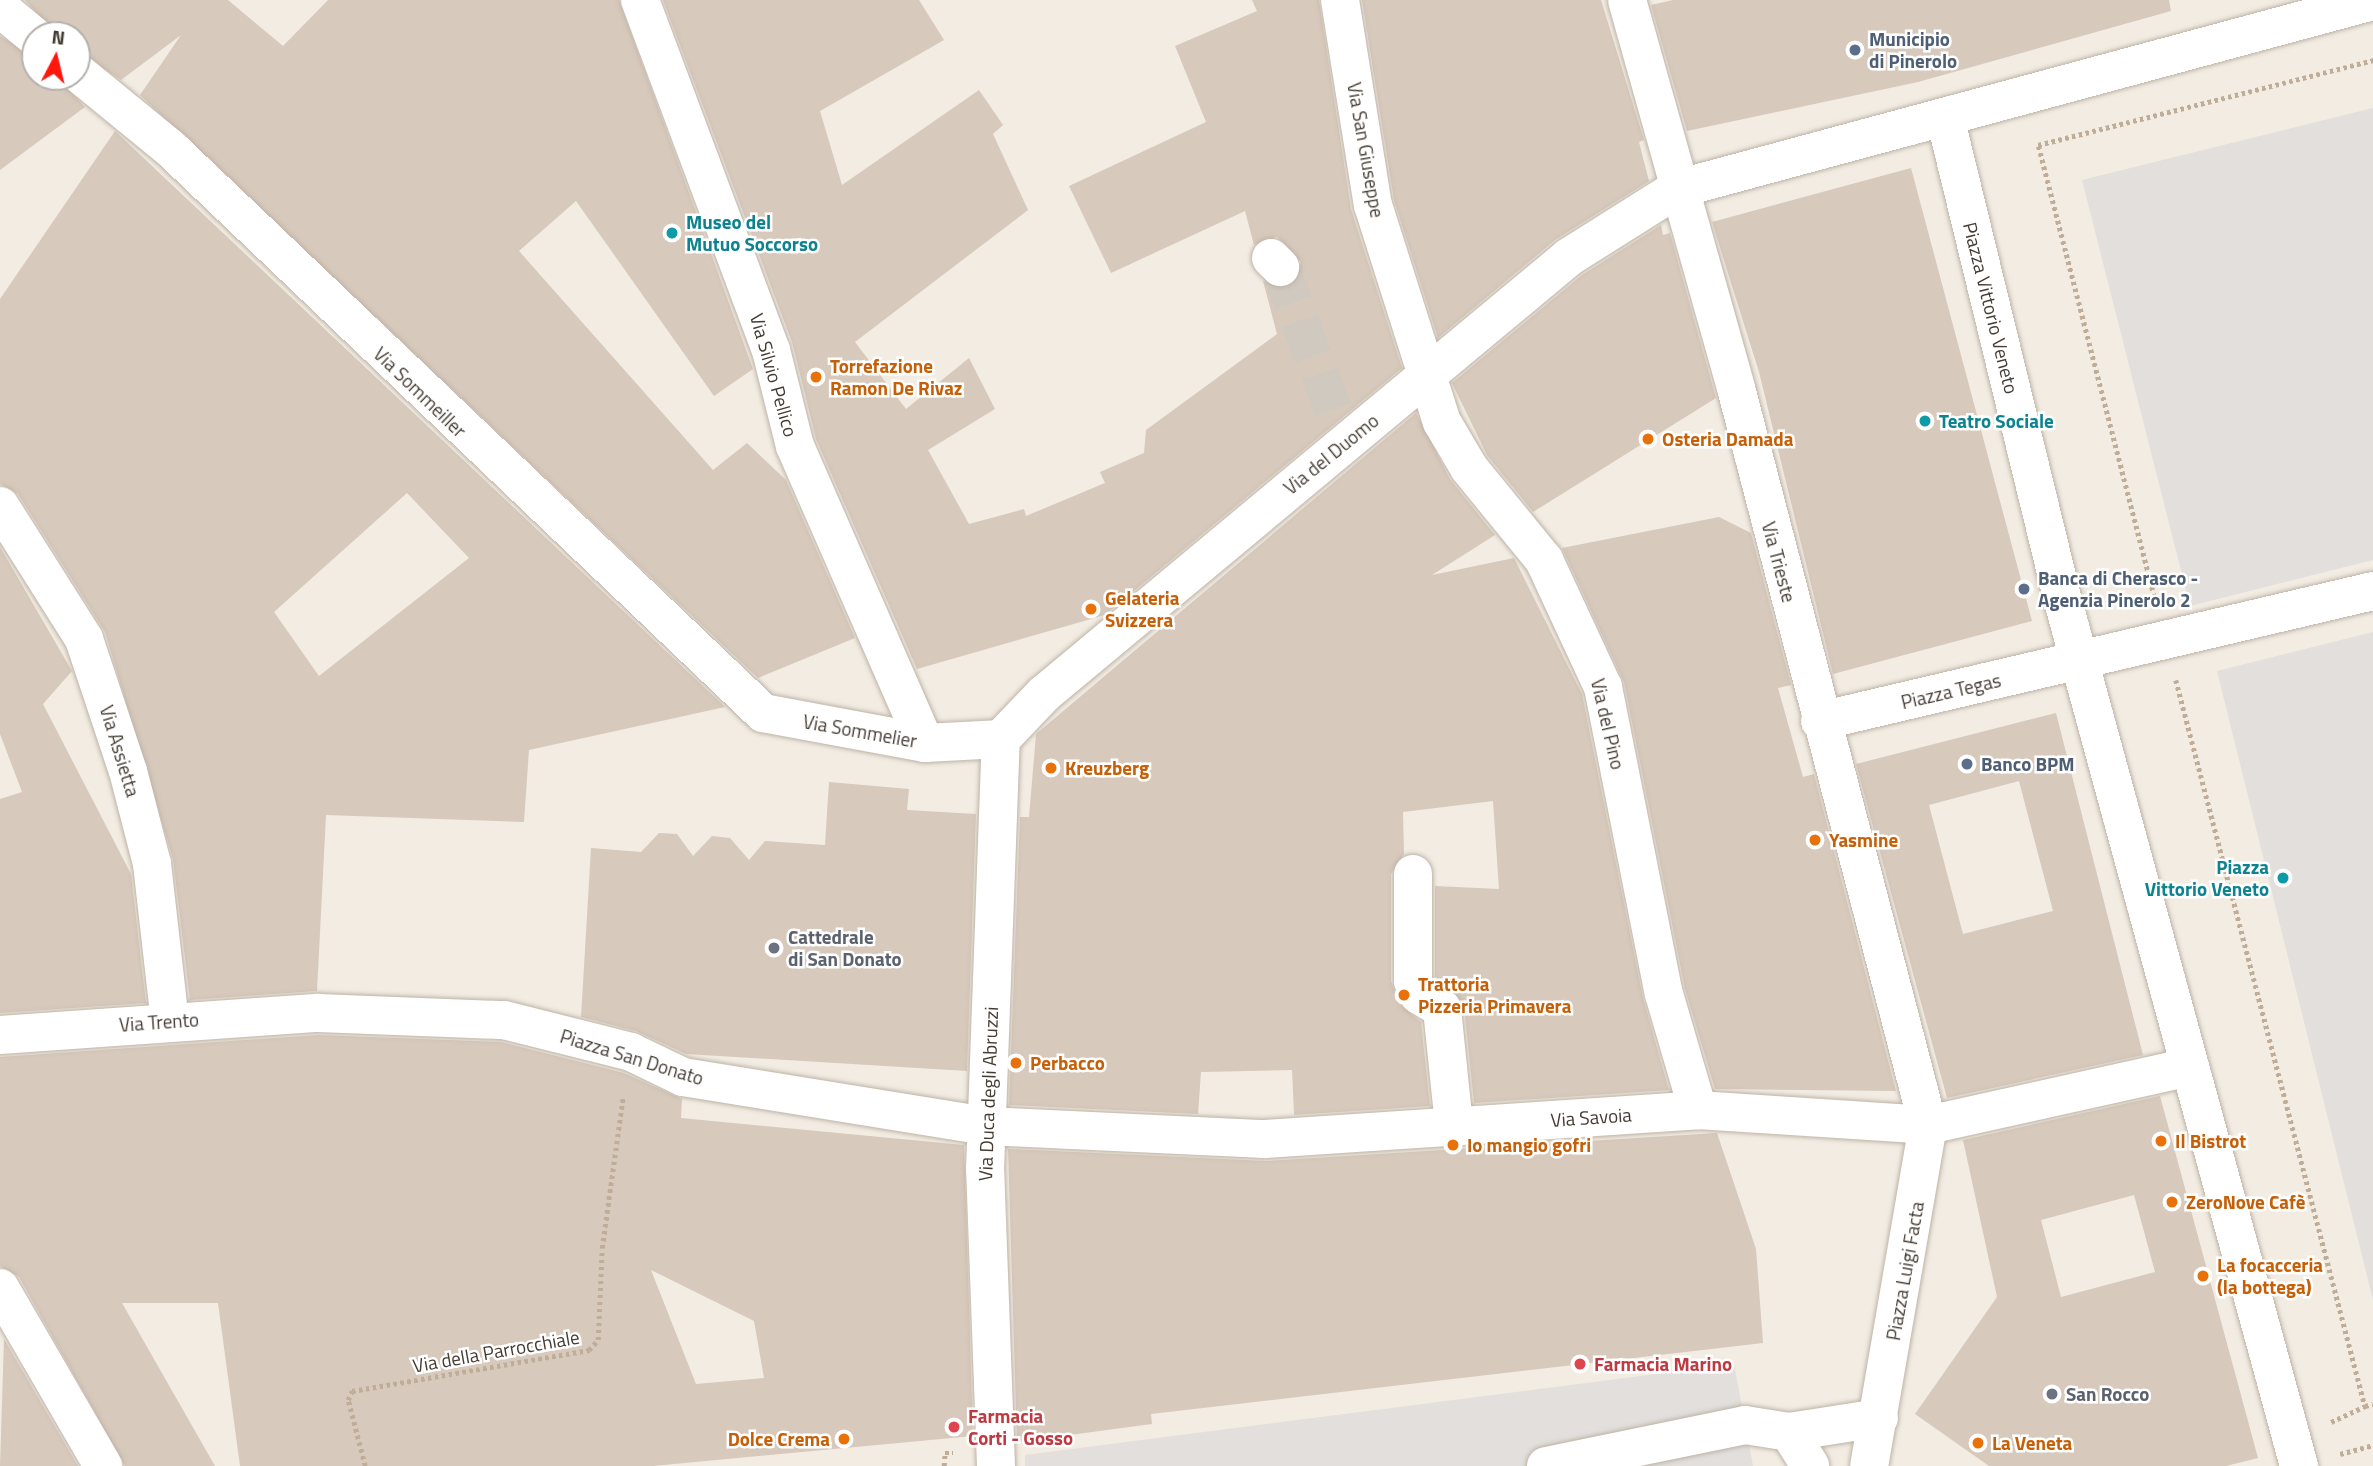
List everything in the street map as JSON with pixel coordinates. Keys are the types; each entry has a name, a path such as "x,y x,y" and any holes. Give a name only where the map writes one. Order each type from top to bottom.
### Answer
{"street":[{"name":"Via Silvio Pellico","path":"640,0 771,351 795,446 925,744"},
{"name":"Via San Giuseppe","path":"1340,0 1373,205 1426,377"},
{"name":"Via Trieste","path":"1627,0 1677,189 1736,388 1820,721 1928,1125"},
{"path":"1677,189 1945,117 2300,10 2373,1"},
{"path":"0,8 21,25"},
{"name":"Via Sommeiller","path":"91,83 170,148 762,713"},
{"name":"Piazza Vittorio Veneto","path":"1945,117 2081,660 2299,1466"},
{"name":"Via del Duomo","path":"1001,739 1044,694 1343,434 1426,377 1569,257 1677,189"},
{"name":"Via del Pino","path":"1426,377 1442,422 1469,468 1544,560 1603,687 1664,994 1698,1110"},
{"name":"Via Assietta","path":"0,506 84,639 97,678 152,864 170,1021"},
{"path":"2081,660 2373,591"},
{"name":"Piazza Tegas","path":"1820,721 2081,660"},
{"name":"Via Sommelier","path":"762,713 925,744 1001,739"},
{"name":"Via Duca degli Abruzzi","path":"996,1458 986,1126 1001,739"},
{"path":"1413,873 1413,981 1419,995 1442,1009 1454,1126"},
{"name":"Via Trento","path":"0,1035 170,1021 318,1013"},
{"name":"Piazza San Donato","path":"318,1013 504,1020 631,1052 683,1077 986,1126"},
{"name":"Via Savoia","path":"986,1126 1265,1139 1698,1110 1928,1125 2189,1067"},
{"name":"Piazza Luigi Facta","path":"1869,1466 1928,1125"},
{"path":"1,1293 103,1466"},
{"path":"1787,1449 1879,1418"},
{"path":"1546,1466 1745,1426 1787,1449 1810,1466"}],"path":[{"name":"Via della Parrocchiale","path":"365,1466 348,1401 352,1391 589,1350 598,1340 615,1138 631,1052"}],"shaded area":[{"path":"2373,108 2373,560 2190,606 2082,180"},
{"path":"2373,632 2373,1300 2217,671"},
{"path":"1734,1364 1753,1466 1025,1466 1025,1455"}],"building":[{"path":"25,0 228,0 283,46 328,0 619,0 753,369 714,396 576,201 519,251 713,470 747,443 786,480 855,638 758,678 140,95 181,35 121,80 91,60 91,21 44,21"},
{"path":"663,0 919,0 944,40 820,111 842,185 979,90 1003,125 993,134 1028,210 855,342 906,409 969,358 995,409 928,450 969,524 1024,509 1026,516 1105,483 1100,472 1144,453 1146,430 1277,334 1263,281 1286,288 1296,282 1301,262 1277,237 1254,245 1245,211 1111,273 1069,186 1206,122 1175,46 1257,11 1252,0 1319,0 1351,209 1402,368 1105,615 917,669 816,439 792,342"},
{"path":"1362,0 1601,0 1644,140 1639,142 1649,181 1555,240 1438,338 1394,200"},
{"name":"Municipio di Pinerolo","path":"1673,0 2169,0 2171,11 1918,82 1687,131 1651,5"},
{"path":"0,36 21,49 21,91 70,91 85,107 0,170"},
{"path":"115,131 725,707 529,750 524,822 326,815 317,991 190,1000 173,859 105,632 18,494 0,484 0,299","holes":["407,493 469,558 319,676 274,612"]},
{"path":"1911,168 2032,621 1833,674 1759,372 1712,222"},
{"path":"1661,225 1663,235 1670,233 1716,398 1533,512 1487,455 1452,383 1582,275"},
{"path":"1416,413 1450,479 1495,535 1432,575 1514,558 1582,694 1643,998 1669,1090 1474,1103 1464,1006 1435,977 1435,886 1499,889 1493,801 1403,812 1404,854 1391,874 1391,981 1399,1004 1421,1022 1430,1106 1294,1115 1292,1070 1201,1072 1198,1114 1009,1105 1020,817 1029,817 1036,734"},
{"path":"1719,517 1751,533 1791,685 1778,688 1803,777 1814,774 1896,1091 1715,1089 1685,989 1624,682 1562,548"},
{"path":"0,547 72,671 43,704 131,874 146,1003 0,1013 0,799 22,792 0,734"},
{"path":"2056,713 2143,1055 1947,1098 1856,764","holes":["2019,781 2053,911 1963,934 1929,805"]},
{"name":"Cattedrale di San Donato","path":"829,782 909,789 907,810 976,814 967,1071 686,1054 636,1031 581,1017 591,848 641,852 659,833 677,834 693,856 712,836 730,838 749,860 765,841 825,845"},
{"path":"318,1035 501,1042 624,1073 682,1099 681,1118 964,1145 973,1436 653,1466 240,1466 218,1303 122,1303 215,1466 125,1466 19,1277 0,1266 0,1057","holes":["651,1270 754,1321 764,1378 696,1384"]},
{"path":"2160,1096 2258,1458 2226,1466 1989,1466 1915,1414 1997,1297 1963,1140","holes":["2134,1195 2155,1272 2061,1297 2041,1220"]},
{"path":"1717,1133 1756,1249 1763,1343 1151,1414 1152,1424 1017,1442 1008,1149 1266,1161"},
{"path":"4,1339 78,1466 0,1466"}],"tunnel":[{"path":"1280,267 1339,426"}],"place":[{"name":"Municipio di Pinerolo","path":"1855,50"},
{"name":"Museo del Mutuo Soccorso","path":"672,233"},
{"name":"Torrefazione Ramon De Rivaz","path":"816,377"},
{"name":"Teatro Sociale","path":"1925,421"},
{"name":"Osteria Damada","path":"1648,439"},
{"name":"Banca di Cherasco - Agenzia Pinerolo 2","path":"2024,589"},
{"name":"Gelateria Svizzera","path":"1091,609"},
{"name":"Banco BPM","path":"1967,764"},
{"name":"Kreuzberg","path":"1051,768"},
{"name":"Yasmine","path":"1815,840"},
{"name":"Piazza Vittorio Veneto","path":"2283,878"},
{"name":"Cattedrale di San Donato","path":"774,948"},
{"name":"Trattoria Pizzeria Primavera","path":"1404,995"},
{"name":"Perbacco","path":"1016,1063"},
{"name":"Il Bistrot","path":"2161,1141"},
{"name":"Io mangio gofri","path":"1453,1145"},
{"name":"ZeroNove Cafè","path":"2172,1202"},
{"name":"La focacceria (la bottega)","path":"2203,1276"},
{"name":"Farmacia Marino","path":"1580,1364"},
{"name":"San Rocco","path":"2052,1394"},
{"name":"Farmacia Corti - Gosso","path":"954,1427"},
{"name":"Dolce Crema","path":"844,1439"},
{"name":"La Veneta","path":"1978,1443"}]}
